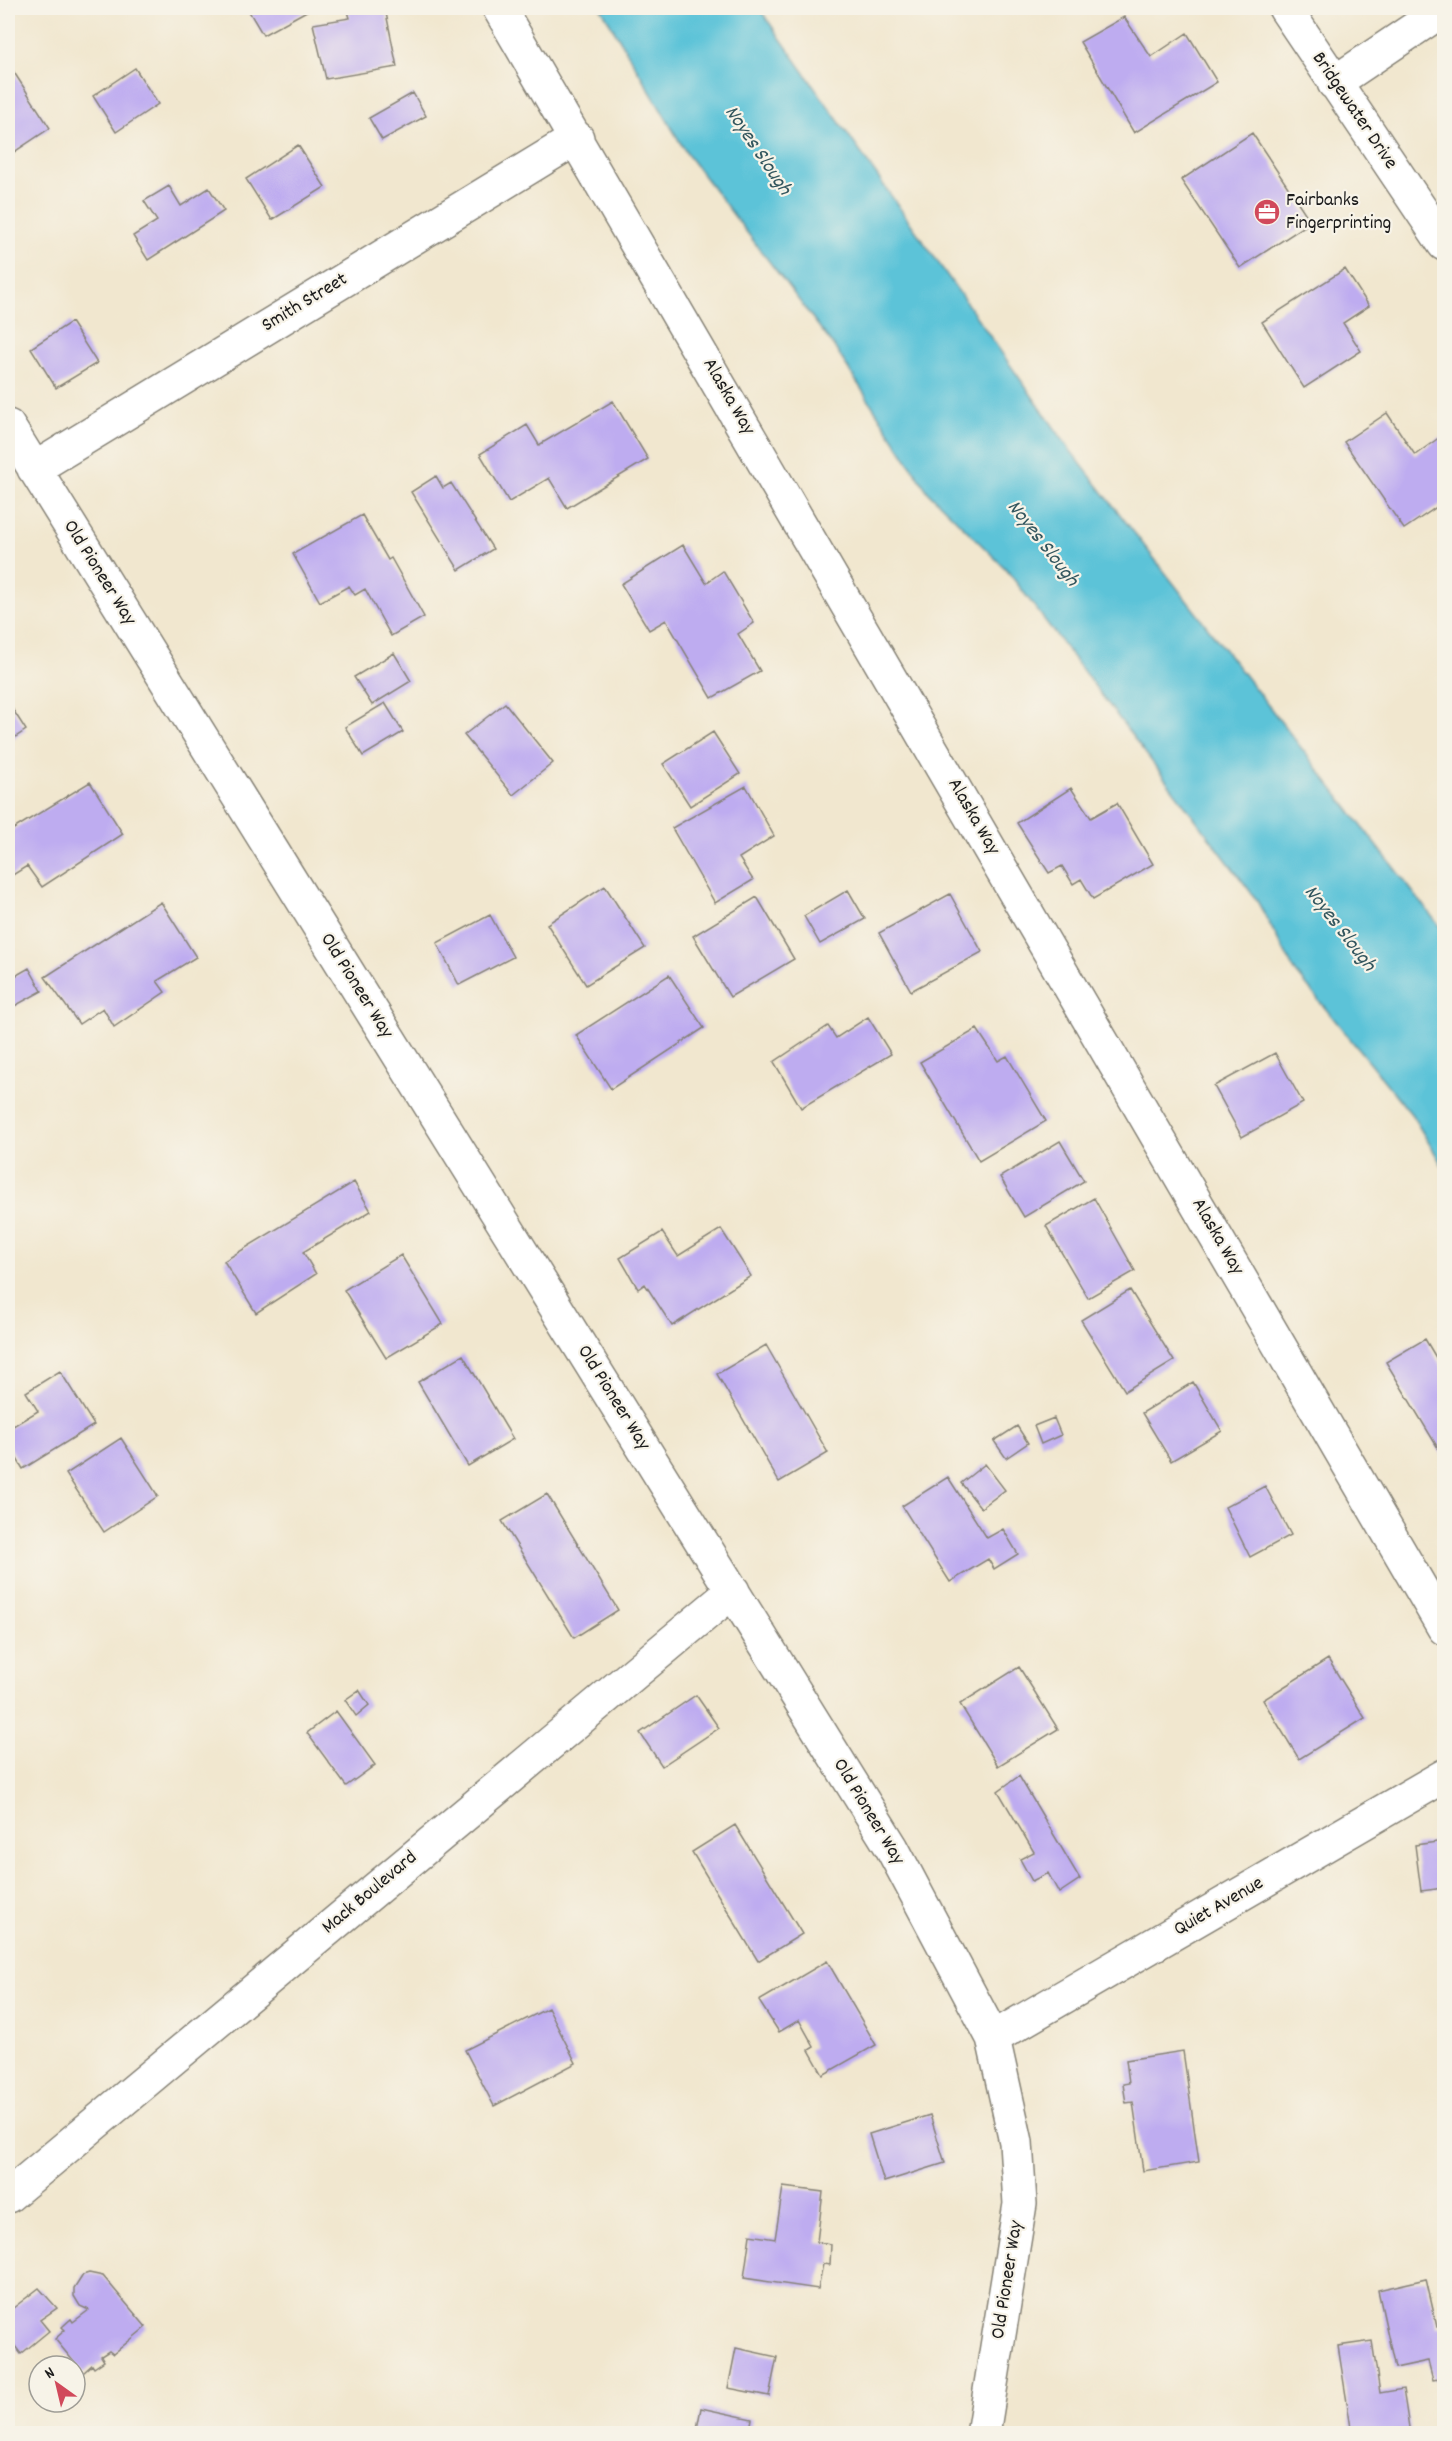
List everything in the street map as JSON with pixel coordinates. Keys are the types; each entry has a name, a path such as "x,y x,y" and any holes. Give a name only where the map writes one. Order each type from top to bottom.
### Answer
{"street":[{"name":"Alaska Way","path":"499,8 577,138 1444,1628"},
{"name":"Bridgewater Drive","path":"1285,8 1444,244"},
{"path":"1334,82 1444,9"},
{"name":"Smith Street","path":"34,469 577,138"},
{"name":"Old Pioneer Way","path":"8,426 734,1591 891,1848 993,2038 1016,2142 1020,2204 983,2433"},
{"name":"Mack Boulevard","path":"8,2196 734,1591"},
{"name":"Quiet Avenue","path":"993,2038 1444,1776"}],"water":[{"name":"Noyes Slough","path":"601,8 759,8 1070,450 1444,932 1444,1168 1412,1115 1295,971 1256,899 1006,569 928,492 833,345 687,154"}],"building":[{"path":"247,8 312,8 263,35"},
{"path":"347,8 385,8 397,67 326,79 313,24 350,18"},
{"path":"1124,17 1151,57 1187,33 1217,82 1134,133 1080,42"},
{"path":"8,63 50,128 8,156"},
{"path":"135,68 158,104 116,132 93,96"},
{"path":"413,93 426,116 382,140 369,118"},
{"path":"1252,133 1311,222 1240,268 1181,180"},
{"path":"298,145 325,187 272,220 246,179"},
{"path":"169,186 181,206 209,188 224,211 148,260 133,236 157,221 144,201"},
{"path":"1345,269 1369,306 1343,323 1361,351 1304,388 1262,322"},
{"path":"71,322 97,363 56,388 31,348"},
{"path":"613,401 648,459 567,508 549,478 509,502 480,454 527,425 539,445"},
{"path":"1387,413 1415,455 1440,437 1444,443 1444,502 1404,529 1344,442"},
{"path":"436,476 443,488 451,483 493,549 459,570 411,492"},
{"path":"362,515 388,560 391,558 424,617 391,636 365,589 355,595 349,586 320,602 293,554"},
{"path":"683,545 706,583 723,571 754,623 738,634 760,671 712,698 666,620 649,630 621,584"},
{"path":"394,653 411,681 372,705 354,677"},
{"path":"8,702 26,730 8,742"},
{"path":"385,703 403,732 363,756 345,727"},
{"path":"505,703 553,763 513,795 464,735"},
{"path":"713,732 740,774 690,806 663,764"},
{"path":"90,782 123,834 42,887 27,866 8,878 8,825 12,830"},
{"path":"746,786 774,836 739,858 753,880 715,903 672,828"},
{"path":"1071,788 1091,818 1117,803 1153,864 1093,899 1081,879 1073,884 1062,866 1049,873 1017,823"},
{"path":"605,886 645,948 586,985 547,924"},
{"path":"848,890 865,919 820,944 804,916"},
{"path":"950,894 982,952 911,991 879,933"},
{"path":"757,897 794,959 730,997 693,936"},
{"path":"161,902 196,957 157,981 165,992 114,1027 103,1008 79,1024 45,977"},
{"path":"490,915 513,957 459,985 437,943"},
{"path":"29,968 42,991 11,1008 8,1002 8,980"},
{"path":"669,975 704,1028 611,1089 576,1035"},
{"path":"868,1017 891,1054 801,1108 774,1062 828,1026 836,1038"},
{"path":"977,1029 998,1061 1007,1056 1046,1121 979,1161 920,1062"},
{"path":"1275,1053 1303,1103 1242,1137 1214,1086"},
{"path":"1060,1141 1084,1181 1024,1217 1000,1177"},
{"path":"354,1182 371,1211 303,1252 316,1274 256,1313 224,1261"},
{"path":"1094,1198 1135,1271 1088,1298 1046,1226"},
{"path":"721,1229 751,1276 672,1326 645,1284 638,1289 620,1258 662,1232 678,1256"},
{"path":"401,1255 443,1324 386,1358 344,1290"},
{"path":"1130,1290 1174,1361 1125,1391 1081,1320"},
{"path":"1425,1339 1444,1371 1444,1458 1386,1362"},
{"path":"766,1345 828,1453 779,1482 717,1374"},
{"path":"463,1355 513,1439 468,1466 418,1382"},
{"path":"60,1371 94,1425 23,1469 8,1444 8,1429 38,1411 26,1392"},
{"path":"1193,1382 1222,1431 1171,1461 1142,1413"},
{"path":"1054,1418 1061,1435 1041,1444 1034,1426"},
{"path":"1017,1426 1028,1443 1006,1458 994,1441"},
{"path":"121,1438 158,1496 104,1532 66,1474"},
{"path":"985,1464 1005,1490 981,1508 961,1483"},
{"path":"948,1477 987,1538 1003,1529 1018,1554 994,1569 988,1559 950,1582 902,1506"},
{"path":"1265,1486 1291,1535 1250,1557 1225,1507"},
{"path":"547,1494 618,1610 574,1638 502,1521"},
{"path":"1328,1659 1365,1718 1299,1759 1263,1700"},
{"path":"1019,1667 1058,1729 998,1766 960,1704"},
{"path":"359,1690 369,1705 356,1716 345,1700"},
{"path":"696,1695 719,1728 662,1766 640,1733"},
{"path":"336,1711 375,1765 346,1786 307,1733"},
{"path":"1019,1776 1080,1879 1059,1893 1048,1873 1032,1881 1020,1859 1034,1852 998,1791"},
{"path":"735,1825 802,1934 758,1961 692,1852"},
{"path":"1444,1841 1444,1888 1421,1891 1415,1845"},
{"path":"827,1961 876,2045 823,2075 809,2050 814,2047 799,2020 779,2032 759,2001"},
{"path":"548,2008 576,2063 494,2106 465,2050"},
{"path":"1183,2051 1199,2162 1143,2171 1133,2102 1126,2103 1123,2084 1129,2083 1126,2060"},
{"path":"930,2115 945,2163 884,2182 869,2134"},
{"path":"783,2187 823,2192 817,2242 831,2244 830,2265 823,2264 818,2289 744,2278 750,2235 775,2239"},
{"path":"89,2273 103,2276 146,2327 113,2354 109,2351 101,2356 104,2361 94,2368 92,2365 87,2369 87,2354 67,2354 55,2339 65,2330 62,2327 71,2319 73,2322 89,2310 80,2306 74,2296 74,2289 83,2275"},
{"path":"1426,2279 1437,2327 1444,2325 1444,2378 1433,2380 1428,2361 1395,2368 1378,2290"},
{"path":"39,2288 57,2308 40,2320 49,2331 21,2354 8,2337 8,2312"},
{"path":"1372,2341 1380,2393 1403,2389 1410,2434 1352,2434 1338,2346"},
{"path":"736,2348 777,2357 769,2396 728,2388"},
{"path":"701,2408 752,2419 749,2434 696,2434"}],"place":[{"name":"Fairbanks Fingerprinting","path":"1267,212"}]}
